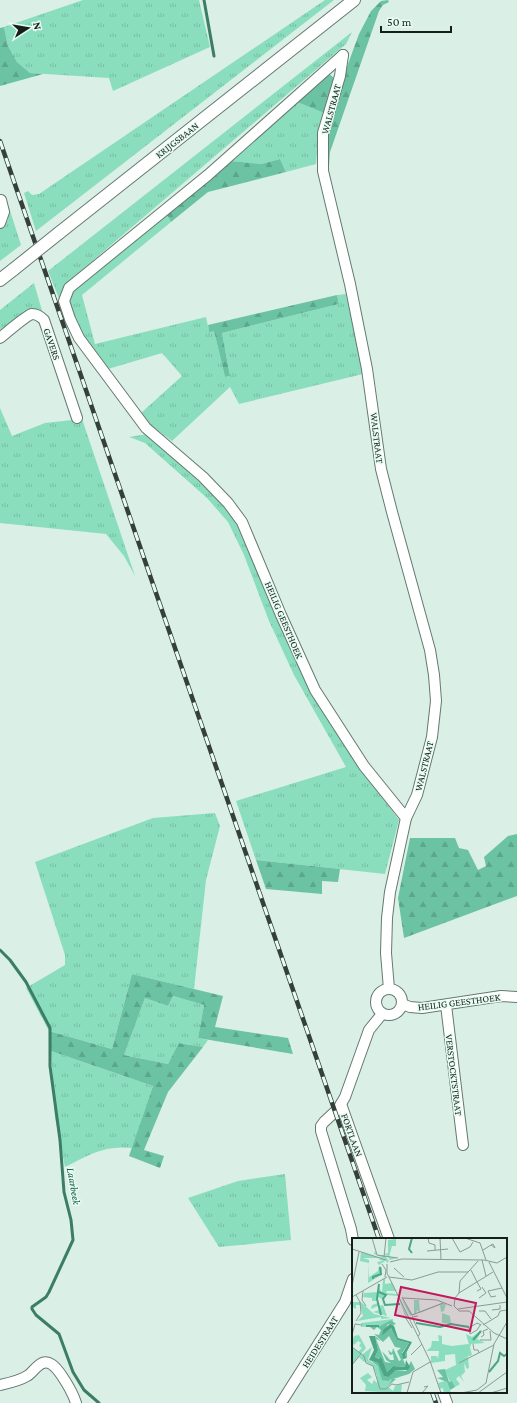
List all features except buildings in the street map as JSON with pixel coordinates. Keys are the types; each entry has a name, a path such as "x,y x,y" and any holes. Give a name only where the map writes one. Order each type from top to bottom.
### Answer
{"main road":[{"name":"KRIJGSBAAN","path":"0,280 354,0"}],"street":[{"name":"WALSTRAAT","path":"69,288 208,175 343,55 340,76 323,133 323,171 350,284 367,369 381,469 430,650 434,675 436,701 432,737 417,795 406,818"},
{"path":"0,223 4,212 1,200"},
{"name":"HEILIG GEESTHOEK","path":"69,288 64,301 70,319 79,338 146,428 203,476 228,503 242,522 281,615 315,690 364,766 406,818"},
{"name":"GAVERS","path":"0,338 30,315 37,315 44,320 77,418"},
{"path":"388,989 386,953 387,918 390,892 406,818"},
{"path":"388,989 397,992 402,1004 396,1013 388,1015 382,1014 377,1008 376,1001 379,994 388,989"},
{"name":"HEILIG GEESTHOEK","path":"402,1004 410,1007 422,1008 501,996 517,997"},
{"name":"VERSTOCKTSTRAAT","path":"446,1005 463,1145"},
{"name":"FORTLAAN","path":"382,1014 369,1030 345,1097 341,1104 389,1238"},
{"path":"341,1104 321,1126 321,1131 353,1238"},
{"name":"HEIDESTRAAT","path":"282,1403 345,1302 352,1282"},
{"path":"0,1385 28,1376 38,1365 48,1362 57,1368 73,1394 76,1403"},
{"path":"443,1393 447,1403"}],"green space":[{"path":"83,0 199,0 210,47 113,91 109,78 30,73 17,62 8,46 4,27"},
{"path":"325,0 334,0 36,231 24,193 28,191 32,195 39,194"},
{"path":"388,0 389,2 383,5 379,11 330,152 329,166 326,161 326,138 348,64 359,34 371,11 381,1"},
{"path":"4,27 8,46 17,62 30,73 43,74 0,86 0,28"},
{"path":"352,32 346,44 76,275 66,285 60,301 48,271"},
{"path":"328,73 334,78 324,113 297,102"},
{"path":"297,102 324,113 319,134 316,164 286,172 280,159 261,164 231,161"},
{"path":"280,159 286,172 208,192 171,222 167,215 231,161 261,164"},
{"path":"6,198 21,245 0,261 0,229 8,220 7,211 1,200"},
{"path":"167,215 171,222 82,295 95,344 206,317 209,331 214,331 225,377 230,376 222,333 339,304 337,295 346,294 363,374 239,404 230,387 172,441 149,424 141,413 182,376 162,353 108,369 88,342 75,320 71,309 71,298 74,289 80,283"},
{"path":"34,283 43,314 35,309 27,311 0,330 0,310"},
{"path":"337,295 339,304 222,333 230,376 225,377 214,331 209,332 208,325"},
{"path":"0,408 12,436 45,423 82,419 135,576 124,556 106,534 0,523"},
{"path":"148,434 219,500 240,528 276,617 310,688 357,763 399,820 385,874 256,860 236,801 346,767 294,675 269,621 244,555 228,522 207,498 145,443 129,437"},
{"path":"215,813 220,826 206,880 194,989 132,974 112,1049 49,1031 26,988 65,965 65,955 35,862 153,818"},
{"path":"517,834 517,896 404,938 398,898 410,838 455,838 459,848 468,850 478,870 486,866 484,857 508,836"},
{"path":"256,860 340,869 338,882 322,881 322,894 266,889"},
{"path":"132,974 223,996 215,1027 288,1038 293,1054 198,1038 204,1005 173,996 168,1006 145,998 124,1055 168,1064 179,1043 203,1047 168,1092 144,1150 164,1156 160,1168 129,1156 153,1086 51,1051 49,1031 112,1049"},
{"path":"173,996 204,1005 198,1038 208,1040 203,1047 180,1043 168,1064 124,1055 145,998 168,1006"},
{"path":"51,1051 153,1086 132,1148 113,1148 97,1152 65,1167 55,1118"},
{"path":"285,1174 291,1240 219,1247 188,1198 238,1181"}],"waterway":[{"path":"204,0 214,56"},
{"name":"Laarbeek","path":"0,950 10,960 26,982 50,1028 50,1066 60,1140 64,1192 71,1220 73,1240 49,1292 46,1297 32,1307 32,1309 36,1315 59,1334 73,1372 84,1390 99,1403"}],"railway":[{"path":"0,141 379,1238"},
{"path":"432,1393 436,1403"}]}
